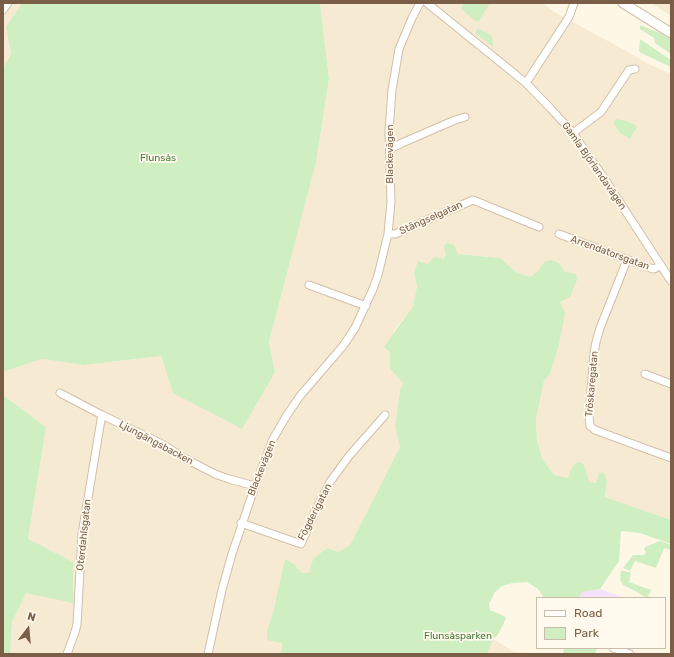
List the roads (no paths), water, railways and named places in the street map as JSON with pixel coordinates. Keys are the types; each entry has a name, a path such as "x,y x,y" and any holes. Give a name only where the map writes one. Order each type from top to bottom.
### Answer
{"street":[{"path":"3,10 8,3"},
{"name":"Blackevägen","path":"208,654 222,590 241,523 273,439 300,396 343,345 355,328 366,306 378,275 388,234 391,202 390,149 392,90 399,49 420,3"},
{"name":"Gamla Björlandavägen","path":"427,3 526,83 573,133 671,281"},
{"path":"526,83 569,17 574,3"},
{"path":"622,3 671,33"},
{"path":"573,133 601,112 629,70 635,69"},
{"path":"390,149 438,127 465,117"},
{"name":"Stängselgatan","path":"388,234 395,234 473,200 539,227"},
{"name":"Arrendatorsgatan","path":"559,234 627,260 654,268 661,265"},
{"name":"Tröskaregatan","path":"627,260 600,328 596,342 589,415 590,426 595,430 671,458"},
{"path":"309,285 366,306"},
{"path":"645,374 671,384"},
{"name":"Ljungängsbacken","path":"60,393 162,444 186,459 215,474 255,486"},
{"name":"Fögderigatan","path":"241,523 301,544 316,509 330,482 348,456 386,414"},
{"name":"Oterdahlsgatan","path":"67,654 77,624 82,534 102,415"},
{"path":"616,649 630,654"}],"park label":[{"name":"Flunsås","path":"158,158"},
{"name":"Flunsåsparken","path":"458,636"}]}
